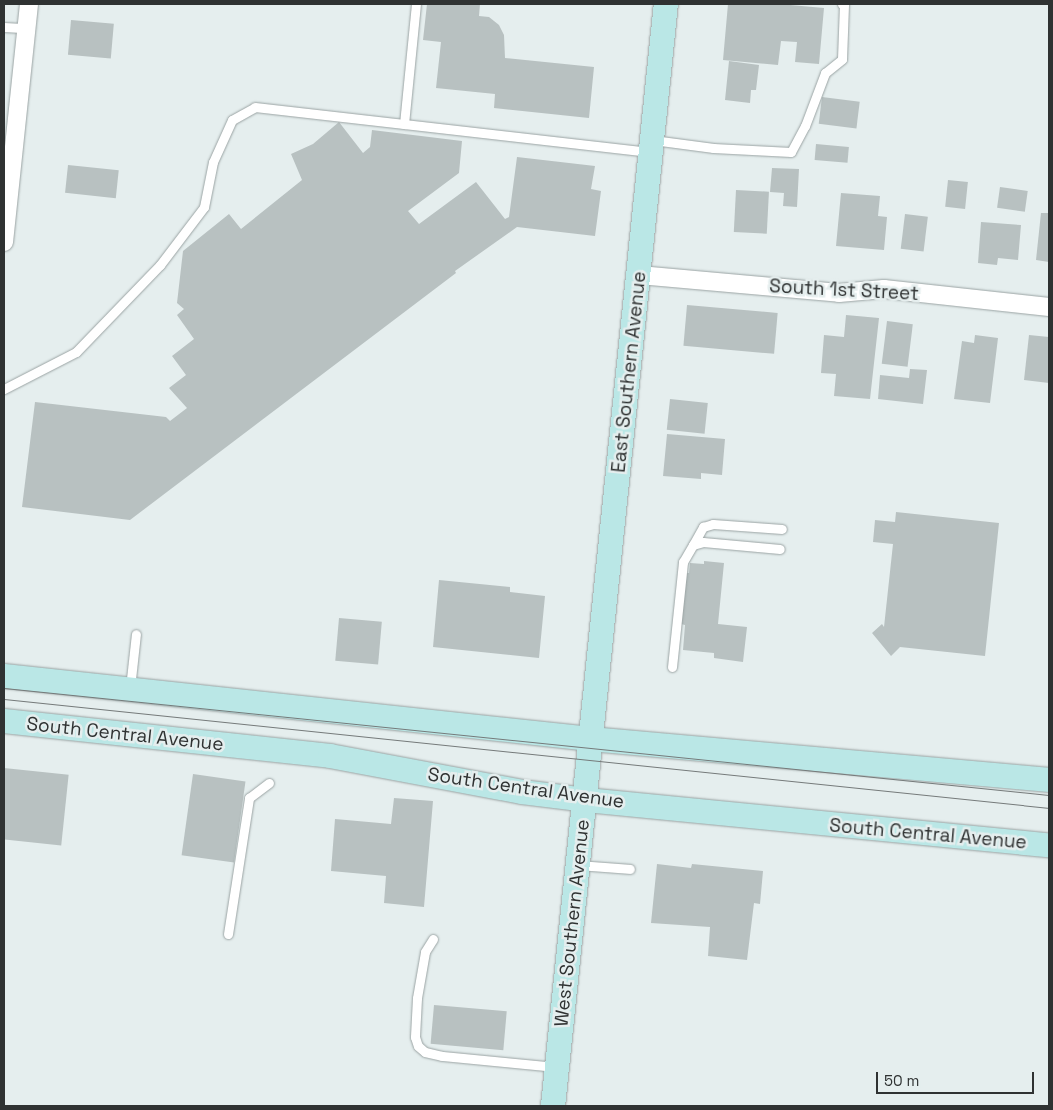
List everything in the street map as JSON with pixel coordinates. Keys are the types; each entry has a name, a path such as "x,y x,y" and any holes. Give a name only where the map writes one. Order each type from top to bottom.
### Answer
{"main road":[{"name":"East Southern Avenue","path":"591,739 640,275 666,4"},
{"path":"4,676 591,739 1049,780"},
{"name":"South Central Avenue","path":"4,721 330,756 522,792 586,800 1049,845"},
{"name":"West Southern Avenue","path":"553,1106 591,739"}],"street":[{"path":"4,242 29,4"},
{"name":"South 1st Street","path":"640,275 839,293 884,289 1049,307"}],"lane":[{"path":"404,124 416,4"},
{"path":"4,389 76,352 160,265 204,207 214,162 232,120 255,107 404,124 652,146 791,152 805,126 825,73 842,59 844,4 842,4"},
{"path":"4,27 26,28"},
{"path":"672,667 683,562 703,527 713,524 782,529"},
{"path":"693,545 703,542 780,550"},
{"path":"130,689 136,634"},
{"path":"228,934 249,798 268,784"},
{"path":"579,865 630,869"},
{"path":"433,939 425,952 418,998 415,1037 418,1046 425,1052 442,1056 557,1068"}],"building":[{"path":"427,4 480,4 479,16 489,17 499,25 504,35 505,58 594,67 589,118 494,108 495,94 436,88 441,42 423,40"},
{"path":"728,4 779,4 824,8 819,64 795,62 797,42 781,41 778,65 723,60"},
{"path":"71,20 114,24 111,59 68,55"},
{"path":"729,61 759,65 756,90 751,90 750,103 725,100"},
{"path":"822,97 860,102 856,128 819,124"},
{"path":"339,122 363,153 370,147 372,130 462,141 459,173 408,211 419,224 476,182 505,219 509,217 517,157 595,166 591,189 601,191 595,236 517,227 455,271 456,273 130,520 22,507 35,402 166,417 170,421 187,408 169,388 186,375 172,356 194,339 177,315 184,309 177,303 183,251 229,214 241,229 302,180 291,154 313,144"},
{"path":"816,144 849,147 847,163 815,160"},
{"path":"68,165 119,170 116,198 65,193"},
{"path":"772,168 799,169 797,207 783,206 784,193 770,192"},
{"path":"948,180 968,182 965,209 945,207"},
{"path":"1000,187 1028,191 1025,212 997,208"},
{"path":"736,190 769,192 767,234 734,232"},
{"path":"841,193 880,196 878,216 887,217 884,250 836,246"},
{"path":"1041,213 1049,213 1049,262 1036,260"},
{"path":"905,214 928,217 924,252 901,249"},
{"path":"981,222 1021,225 1018,260 998,258 997,265 978,263"},
{"path":"687,305 778,313 774,354 683,346"},
{"path":"846,315 879,318 870,399 834,396 836,374 821,373 824,335 844,337"},
{"path":"887,321 913,324 908,367 882,364"},
{"path":"975,335 998,338 990,403 954,399 962,341 974,343"},
{"path":"1029,335 1049,337 1049,383 1024,380"},
{"path":"910,369 927,370 923,404 878,399 880,375 909,378"},
{"path":"670,399 708,403 705,434 667,430"},
{"path":"667,434 725,439 722,475 701,473 701,479 663,476"},
{"path":"896,512 999,523 985,656 900,647 891,656 872,633 882,624 884,627 893,544 873,542 875,520 895,522"},
{"path":"704,561 724,563 718,624 747,627 743,662 714,658 714,653 683,650 685,625 681,624 687,573 689,573 690,563 704,564"},
{"path":"439,580 510,587 510,592 545,596 539,658 433,647"},
{"path":"339,618 382,622 378,665 335,661"},
{"path":"4,768 69,775 61,845 4,839"},
{"path":"193,774 245,781 234,863 182,855"},
{"path":"394,798 433,801 424,907 384,903 386,876 331,871 335,819 391,824"},
{"path":"657,864 691,868 692,864 763,871 760,904 754,903 747,960 708,956 710,927 651,923"},
{"path":"434,1005 507,1011 503,1050 431,1044"}],"tram line":[{"path":"4,688 1049,795"},
{"path":"4,699 1049,808"}]}
